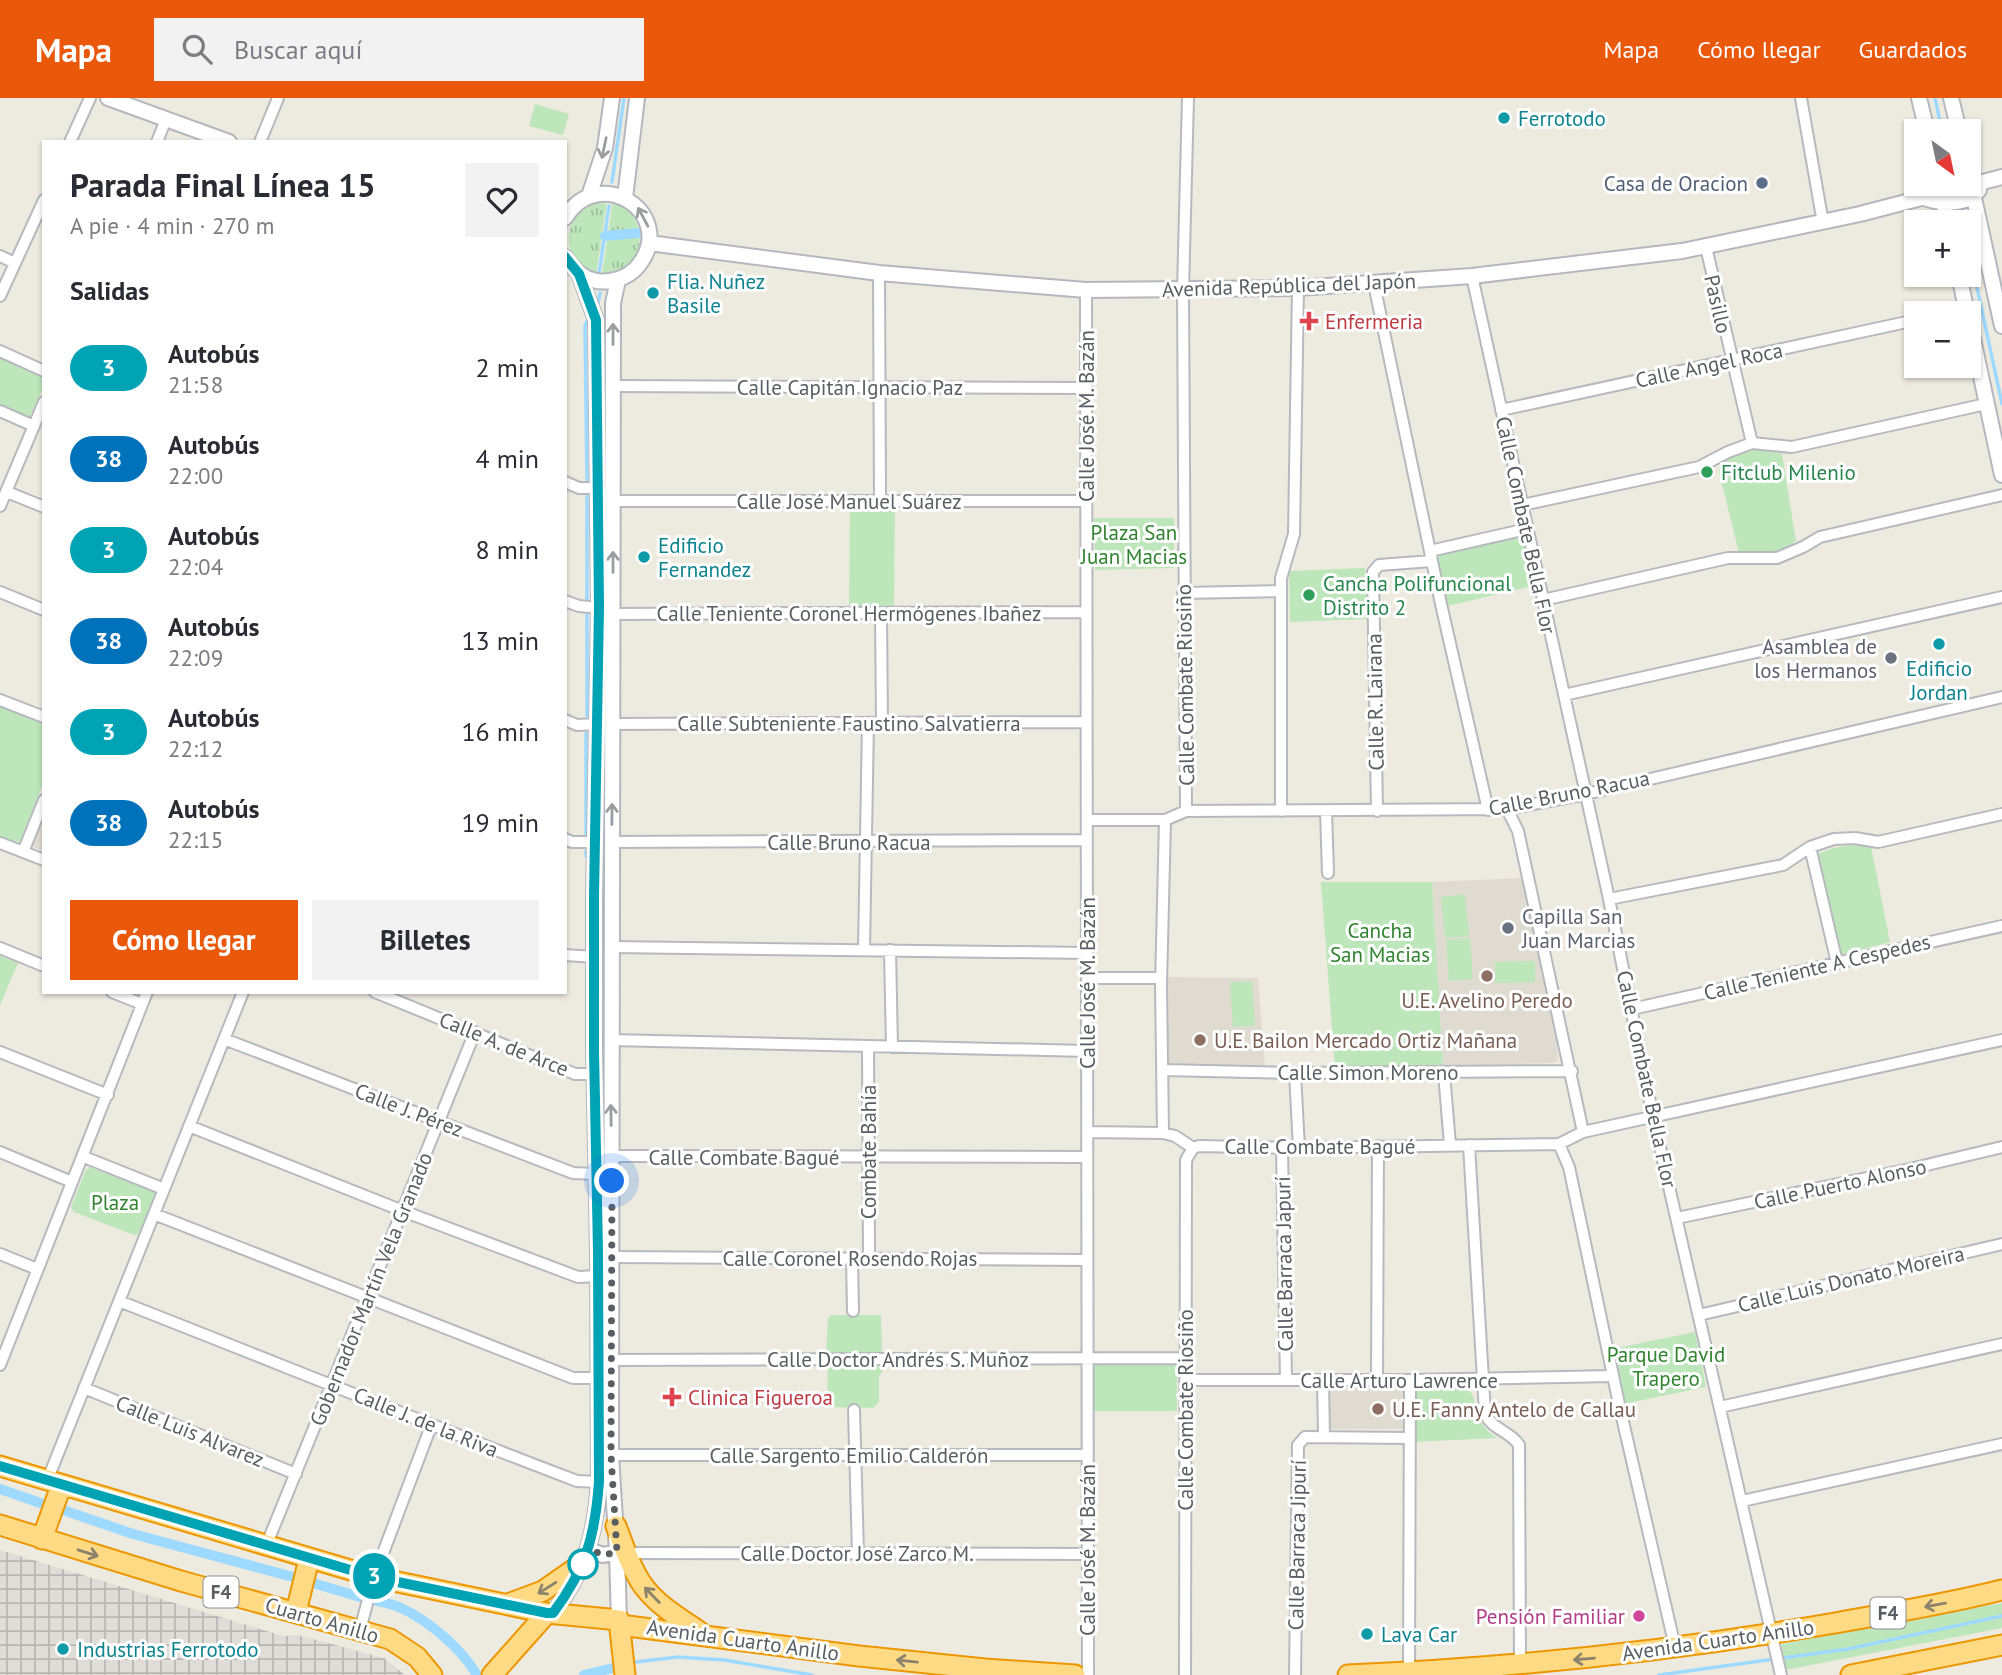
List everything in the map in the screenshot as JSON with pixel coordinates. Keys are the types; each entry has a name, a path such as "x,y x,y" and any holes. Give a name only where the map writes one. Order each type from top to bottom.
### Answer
{"highway":[{"path":"0,1466 55,1488 266,1546 307,1565 372,1582 550,1613"},
{"path":"42,1539 55,1488"},
{"name":"Cuarto Anillo","path":"0,1525 390,1639 417,1657 432,1675"},
{"path":"616,1526 622,1552 655,1600 707,1636"},
{"path":"506,1604 544,1591 586,1556"},
{"path":"296,1612 307,1565"},
{"name":"Avenida Cuarto Anillo","path":"1348,1675 1455,1673 1675,1647 1774,1639 2002,1590"},
{"name":"Avenida Cuarto Anillo","path":"550,1613 871,1657 1075,1675"},
{"path":"496,1671 550,1613"},
{"path":"619,1622 625,1666"},
{"path":"1851,1675 2002,1645"}],"main road":[{"path":"108,98 224,140"},
{"path":"589,196 605,148 612,98"},
{"path":"625,198 637,98"},
{"path":"1919,98 1924,119"},
{"path":"1951,98 1956,119"},
{"path":"1981,183 2002,177"},
{"path":"567,216 579,202 589,196 614,194 636,206 649,229 646,255 639,266 629,274 618,280 604,282 579,274"},
{"name":"Avenida República del Japón","path":"649,243 879,273 1086,290 1298,288 1472,276 1706,247 1823,223 1932,196"},
{"path":"1973,196 2002,323"},
{"path":"567,259 579,274 596,320 599,607 611,842 611,1455 616,1526"},
{"path":"550,1613 567,1595 586,1556 597,1518 599,1482 594,896 613,614 613,303 618,280"},
{"path":"1981,378 2002,475"},
{"path":"594,896 602,905 603,939 611,947"},
{"path":"595,957 606,971 604,1003 611,1013"},
{"path":"586,1556 622,1552 619,1622"}],"street":[{"path":"71,140 90,98"},
{"path":"261,140 278,98"},
{"name":"Calle Combate Riosiño","path":"1186,811 1183,291 1188,98"},
{"path":"1801,98 1823,223"},
{"path":"157,140 166,119"},
{"path":"0,296 42,204"},
{"name":"Pasillo","path":"1706,247 1752,443"},
{"path":"0,256 15,263"},
{"path":"879,273 880,502"},
{"name":"Calle Combate Bella Flor","path":"1472,276 1609,899 1653,1117 1781,1675"},
{"path":"1374,284 1488,810"},
{"path":"1281,811 1281,578 1294,534 1298,288"},
{"name":"Calle José M. Bazán","path":"1086,290 1088,1675"},
{"name":"Calle Angel Roca","path":"1501,410 1904,323"},
{"path":"0,351 42,370"},
{"name":"Calle Capitán Ignacio Paz","path":"613,386 1086,388"},
{"path":"1522,505 1699,467 1752,443 1791,447 1986,404"},
{"path":"0,506 42,408"},
{"path":"0,411 34,426"},
{"path":"567,483 579,488 598,488"},
{"path":"7,492 42,506"},
{"path":"1543,600 1728,558 1777,558 1820,537 2002,495"},
{"name":"Calle José Manuel Suárez","path":"613,501 1086,501"},
{"name":"Calle R. Lairana","path":"1377,811 1373,572 1379,565 1431,556 1527,529"},
{"path":"1183,593 1281,591"},
{"path":"0,592 42,609"},
{"path":"1564,695 2002,597"},
{"path":"567,602 579,606 599,607"},
{"name":"Calle Teniente Coronel Hermógenes Ibañez","path":"613,614 1086,612"},
{"path":"881,613 882,723"},
{"name":"Calle Bruno Racua","path":"1087,820 1165,820 1186,811 1507,809 2002,697"},
{"path":"0,700 42,716"},
{"name":"Calle Subteniente Faustino Salvatierra","path":"567,721 577,725 1086,722"},
{"path":"864,950 868,723"},
{"path":"23,852 42,805"},
{"path":"1507,809 1518,831 1572,1071 1583,1132"},
{"path":"1326,811 1328,873"},
{"path":"1609,899 1783,865 1810,847 1834,839 1855,838 1878,842 2002,814"},
{"path":"1163,1133 1161,978 1165,820"},
{"path":"567,840 596,842"},
{"name":"Calle Bruno Racua","path":"611,842 1087,841"},
{"path":"0,843 42,859"},
{"path":"1810,847 1837,963"},
{"name":"Calle Teniente A Cespedes","path":"1632,1009 2002,926"},
{"path":"611,947 1087,953"},
{"path":"0,948 42,965"},
{"path":"890,950 892,1047"},
{"path":"567,955 595,957"},
{"path":"1087,978 1161,978"},
{"path":"117,994 142,1004"},
{"path":"1,1359 84,1157 146,994"},
{"path":"55,1488 84,1388 242,994"},
{"name":"Calle A. de Arce","path":"380,994 575,1074 594,1074"},
{"name":"Gobernador Martín Vela Granado","path":"266,1546 475,1032"},
{"name":"Calle J. Pérez","path":"224,1039 573,1173 596,1174"},
{"path":"611,1040 1087,1051"},
{"path":"1675,1647 1613,1376 1569,1167 1559,1144 1583,1132 2002,1041"},
{"name":"Combate Bahía","path":"868,1046 869,1258"},
{"path":"0,1052 108,1095"},
{"name":"Calle Simon Moreno","path":"1164,1070 1295,1073 1572,1071"},
{"path":"1295,1073 1299,1148"},
{"path":"1444,1073 1450,1145"},
{"path":"189,1126 578,1277 598,1276"},
{"name":"Calle Combate Bagué","path":"1087,1132 1163,1133 1175,1136 1193,1148 1559,1144"},
{"path":"1469,1145 1485,1413 1488,1420 1515,1439 1519,1446 1520,1664"},
{"path":"1377,1379 1378,1146"},
{"name":"Calle Puerto Alonso","path":"1677,1218 2002,1147"},
{"name":"Calle Combate Riosiño","path":"1185,1675 1186,1160 1193,1148"},
{"name":"Calle Barraca Japurí","path":"1282,1148 1286,1380"},
{"path":"0,1152 72,1182"},
{"name":"Calle Combate Bagué","path":"612,1156 1087,1157"},
{"path":"84,1157 164,1189"},
{"path":"154,1214 573,1378 598,1378"},
{"name":"Calle Luis Donato Moreira","path":"1699,1315 2002,1244"},
{"path":"0,1254 37,1269"},
{"name":"Calle Coronel Rosendo Rojas","path":"612,1256 1087,1260"},
{"path":"852,1258 853,1311"},
{"name":"Calle J. de la Riva","path":"119,1301 332,1384 431,1426 577,1481 599,1482"},
{"path":"1720,1407 2002,1344"},
{"name":"Calle Doctor Andrés S. Muñoz","path":"612,1360 1185,1358"},
{"name":"Calle Arturo Lawrence","path":"1185,1380 1410,1380 1613,1376"},
{"path":"1323,1380 1324,1436 1409,1438"},
{"path":"1409,1672 1410,1380"},
{"name":"Calle Luis Alvarez","path":"84,1388 296,1474"},
{"path":"854,1410 858,1553"},
{"path":"360,1630 372,1582 431,1426"},
{"name":"Calle Barraca Jipurí","path":"1295,1675 1298,1445 1305,1437 1324,1436"},
{"path":"1742,1501 2002,1444"},
{"name":"Calle Sargento Emilio Calderón","path":"611,1455 1087,1455"},
{"name":"Calle Doctor José Zarco M.","path":"622,1552 1087,1553"}],"shaded area":[{"path":"42,818 42,850 31,846"},
{"path":"1520,878 1526,883 1558,1060 1553,1063 1443,1066 1432,882"},
{"path":"1167,977 1258,978 1265,1069 1172,1069 1167,1065"},
{"path":"1408,1385 1407,1429 1328,1429 1328,1386"},
{"path":"0,1550 283,1636 298,1635 384,1658 405,1675 0,1675"}],"green space":[{"path":"535,104 569,114 563,135 529,126"},
{"path":"599,199 607,200 596,275 575,258 569,236 577,215"},
{"path":"613,200 626,208 634,218 639,230 639,242 636,254 629,264 617,271 602,274"},
{"path":"0,354 42,374 42,390 29,418 0,408"},
{"path":"1744,449 1764,449 1782,454 1796,541 1775,552 1739,553 1719,472 1724,460"},
{"path":"850,508 895,508 894,607 849,607"},
{"name":"Plaza San Juan Macias","path":"1094,518 1174,518 1174,568 1095,570"},
{"path":"1522,526 1535,585 1448,606 1434,547"},
{"path":"1365,568 1367,619 1290,622 1289,571"},
{"path":"0,706 42,723 42,786 20,841 13,844 0,838"},
{"path":"1856,844 1871,846 1890,942 1836,956 1813,856 1833,848"},
{"name":"Cancha San Macias","path":"1321,882 1432,882 1443,1066 1335,1069"},
{"path":"1465,894 1469,936 1445,938 1441,897"},
{"path":"1470,938 1473,979 1449,981 1446,940"},
{"path":"0,956 18,963 0,1005"},
{"path":"1535,961 1535,982 1495,983 1495,962"},
{"path":"1252,981 1255,1026 1233,1027 1230,982"},
{"name":"Plaza","path":"89,1167 155,1192 156,1197 141,1233 134,1235 74,1212 71,1207"},
{"path":"832,1315 881,1315 882,1354 826,1355 828,1318"},
{"name":"Parque David Trapero","path":"1695,1332 1706,1387 1623,1404 1612,1349"},
{"path":"1093,1362 1177,1362 1177,1411 1092,1411"},
{"path":"828,1363 887,1363 879,1377 879,1402 873,1408 831,1407 827,1403"},
{"path":"1415,1384 1463,1385 1469,1389 1483,1424 1497,1438 1412,1442"},
{"path":"2002,1603 2002,1628 1785,1670 1782,1644"}],"waterway":[{"path":"612,182 624,98"},
{"path":"1935,98 1939,119"},
{"path":"599,273 609,206"},
{"path":"605,236 638,233"},
{"path":"1977,287 2002,404"},
{"path":"598,303 600,293"},
{"path":"587,480 585,326 588,319"},
{"path":"587,496 587,602"},
{"path":"587,615 587,716"},
{"path":"586,733 586,834"},
{"path":"586,851 586,856"},
{"path":"0,1489 46,1505"},
{"path":"60,1509 133,1534 297,1578"},
{"path":"313,1583 360,1597"},
{"path":"373,1600 399,1607 432,1627 453,1645 477,1675"},
{"path":"1659,1675 1848,1649 2002,1616"},
{"path":"636,1662 678,1657 724,1660 812,1675"},
{"path":"584,1675 617,1667"}],"bus line":[{"name":"3","path":"0,1466 374,1577 547,1613 553,1613 567,1595 589,1549 597,1518 599,1482 594,1051 599,607 596,320 579,274 567,260"}],"place":[{"name":"Ferrotodo","path":"1504,118"},
{"name":"Casa de Oracion","path":"1762,183"},
{"name":"Flia. Nuñez Basile","path":"653,293"},
{"name":"Enfermeria","path":"1309,321"},
{"name":"Fitclub Milenio","path":"1707,472"},
{"name":"Edificio Fernandez","path":"644,557"},
{"name":"Cancha Polifuncional Distrito 2","path":"1309,595"},
{"name":"Edificio Jordan","path":"1939,644"},
{"name":"Asamblea de los Hermanos","path":"1891,658"},
{"name":"Capilla San Juan Marcias","path":"1508,928"},
{"name":"U.E. Avelino Peredo","path":"1487,976"},
{"name":"U.E. Bailon Mercado Ortiz Mañana","path":"1200,1040"},
{"name":"Clinica Figueroa","path":"672,1397"},
{"name":"U.E. Fanny Antelo de Callau","path":"1378,1409"},
{"name":"Pensión Familiar","path":"1639,1616"},
{"name":"Lava Car","path":"1367,1634"},
{"name":"Industrias Ferrotodo","path":"63,1649"}],"route":[{"path":"583,1564 589,1549 603,1555 617,1552 611,1455 612,1181"}]}
